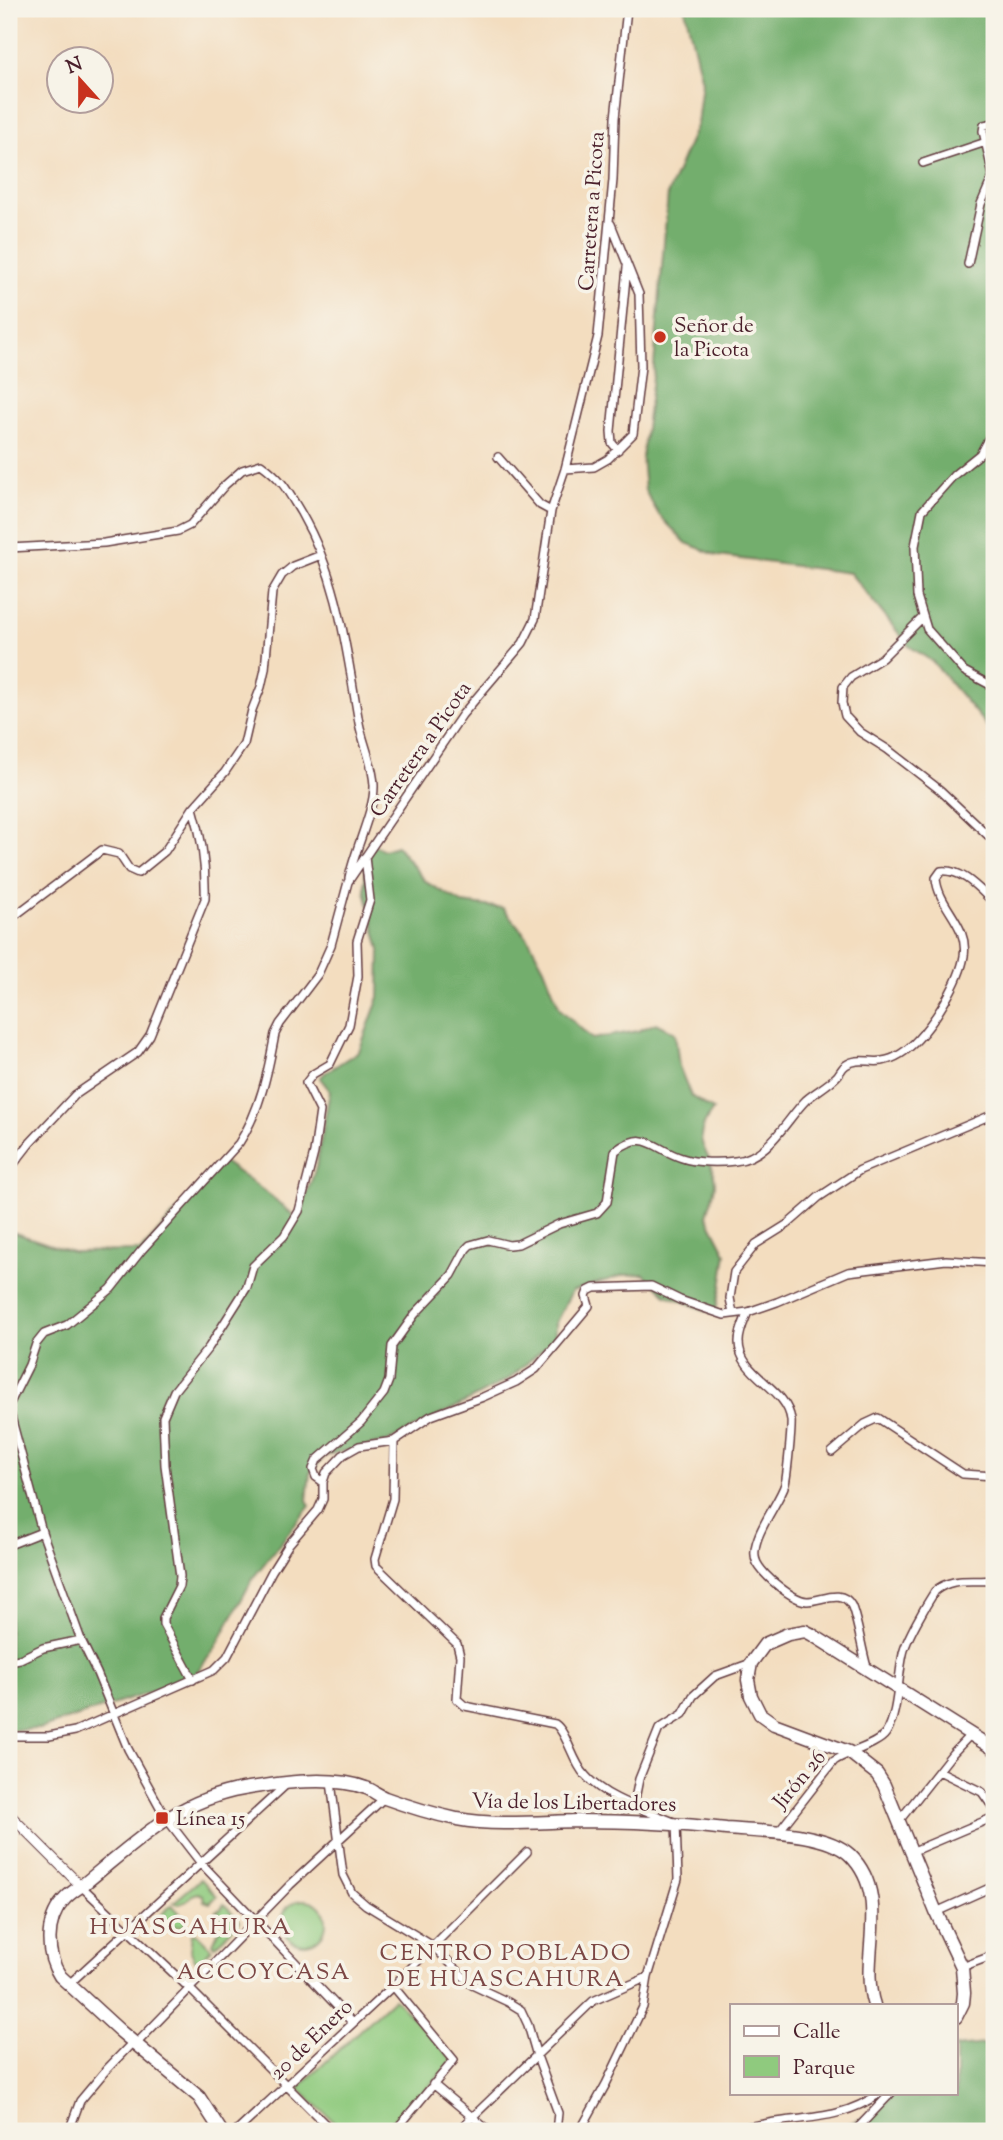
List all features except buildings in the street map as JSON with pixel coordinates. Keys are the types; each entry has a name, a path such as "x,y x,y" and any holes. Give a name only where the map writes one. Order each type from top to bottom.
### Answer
{"highway":[{"path":"958,2012 964,1993 962,1966 936,1912 884,1785 877,1774 849,1752 774,1724 761,1714 749,1688 751,1663 765,1644 780,1636 805,1632 867,1667 898,1690 994,1749"},
{"name":"Vía de los Libertadores","path":"221,2131 199,2098 68,1985 54,1967 50,1952 50,1931 62,1901 166,1818 215,1795 287,1784 331,1782 365,1787 384,1798 458,1819 676,1823 827,1842 850,1856 868,1885 872,1901 870,1979 874,2004"}],"street":[{"name":"Carretera a Picota","path":"9,1407 36,1344 44,1334 67,1325 111,1289 141,1251 244,1137 259,1104 279,1024 318,974 331,945 348,882 462,715 523,643 535,619 551,511 565,469 598,336 615,118 627,9"},
{"path":"968,264 981,204 993,176 984,125 994,123"},
{"path":"923,163 986,142"},
{"path":"565,469 594,467 618,450 633,434 641,366 639,295 609,221"},
{"path":"618,450 612,443 611,430 627,267"},
{"path":"994,428 985,448 954,475 922,511 915,546 917,596 927,629 964,671 994,688"},
{"path":"498,457 540,505 551,511"},
{"path":"9,548 104,543 178,531 190,526 225,485 243,471 261,464 281,478 318,542 340,608 361,736 374,785 372,802 352,860 348,882"},
{"path":"9,920 102,850 119,854 133,872 144,870 165,851 193,808 225,772 244,744 265,669 272,592 282,575 293,566 321,555"},
{"path":"922,618 882,658 851,677 843,687 845,716 860,732 940,790 994,841"},
{"path":"9,1170 75,1095 138,1052 150,1035 205,899 206,878 200,830 193,808"},
{"path":"193,1680 163,1623 179,1586 180,1576 165,1465 163,1417 174,1391 209,1347 247,1287 253,1266 284,1236 299,1211 314,1153 320,1111 306,1083 313,1074 330,1064 349,1025 358,976 357,941 370,901 365,856"},
{"path":"323,1482 316,1477 313,1469 317,1460 361,1422 384,1393 389,1380 391,1346 415,1314 453,1275 470,1245 488,1240 509,1245 518,1244 559,1224 578,1221 597,1213 607,1202 615,1150 625,1143 639,1139 654,1142 667,1153 685,1159 733,1162 755,1155 771,1142 806,1100 848,1064 895,1058 918,1039 932,1020 958,976 964,955 962,931 936,887 936,878 941,871 956,872 994,903"},
{"path":"733,1314 730,1298 734,1272 756,1244 788,1224 820,1197 860,1170 994,1114"},
{"path":"9,1736 50,1736 75,1731 214,1670 227,1657 289,1544 318,1510 323,1499 326,1473 343,1455 359,1446 394,1441 431,1416 484,1397 536,1369 581,1318 589,1306 586,1296 588,1291 594,1288 651,1286 724,1315 748,1312 848,1272 946,1260 994,1263"},
{"path":"748,1312 740,1332 742,1356 780,1395 791,1421 785,1484 762,1527 755,1560 790,1596 808,1601 836,1595 842,1596 851,1604 867,1667"},
{"path":"9,1407 42,1532 81,1640 115,1713 128,1749 166,1818 200,1862 352,2022"},
{"path":"832,1452 865,1424 878,1418 963,1474 994,1476"},
{"path":"394,1441 393,1499 375,1559 376,1566 457,1644 460,1656 457,1699 465,1706 555,1724 559,1727 573,1760 585,1776 603,1791 676,1823 678,1879 648,1977 643,2007 580,2131"},
{"path":"9,1545 42,1532"},
{"name":"Jirón 26","path":"776,1834 817,1779 834,1761 885,1735 898,1690 903,1652 935,1591 942,1585 957,1580 994,1580"},
{"path":"9,1661 43,1648 81,1640"},
{"path":"634,1804 639,1779 659,1729 683,1714 694,1696 715,1676 751,1663"},
{"path":"899,1822 971,1734"},
{"path":"939,1771 982,1792 994,1809"},
{"path":"331,1782 343,1875 352,1893 366,1905 433,1946 472,1985 521,2010 558,2113 556,2131"},
{"path":"68,1985 287,1784"},
{"path":"69,2131 80,2101 106,2070 254,1921 384,1798"},
{"path":"9,1814 332,2131"},
{"path":"911,1852 994,1817"},
{"name":"20 de Enero","path":"237,2131 393,1986 527,1852"},
{"path":"936,1912 994,1886"},
{"path":"962,1966 994,1955"},
{"path":"458,2131 593,2001 648,1977"},
{"path":"393,1986 454,2060 394,2131"},
{"path":"433,2084 489,2131"},
{"path":"725,2131 825,2117 852,2108 878,2094"},
{"path":"855,2131 890,2094"}],"green space":[{"path":"685,9 994,9 994,183 988,201 988,215 992,247 991,312 994,334 994,731 990,730 933,662 909,646 850,573 718,556 686,543 659,515 645,491 642,457 653,378 668,193 697,124 702,82"},
{"path":"374,845 384,850 397,846 426,882 462,903 503,908 528,938 544,968 560,1009 592,1039 638,1031 656,1023 675,1033 679,1066 691,1096 713,1110 705,1122 701,1139 715,1183 707,1216 726,1253 715,1314 666,1295 644,1274 624,1275 572,1291 555,1324 552,1341 509,1379 387,1442 326,1455 310,1473 307,1500 310,1506 253,1578 215,1649 191,1679 39,1729 9,1730 9,1231 72,1252 141,1251 222,1161 271,1196 298,1220 316,1167 330,1091 320,1078 359,1051 379,997 380,950 365,891 365,856"},
{"path":"201,1879 217,1896 210,1903 204,1901 203,1895 198,1893 177,1904 174,1902"},
{"path":"304,1900 319,1907 326,1922 319,1937 304,1944 289,1937 282,1922 289,1907"},
{"path":"224,1904 240,1921 215,1946 213,1943 219,1930 226,1923 216,1911"},
{"path":"172,1905 186,1920 184,1926 169,1927 156,1919"},
{"path":"196,1933 212,1949 197,1963 190,1950 192,1934"},
{"path":"394,1998 453,2060 390,2131 344,2131 298,2088"},
{"path":"994,2043 994,2131 826,2131 863,2118 893,2094 958,2094 958,2047"}],"place":[{"name":"Señor de la Picota","path":"660,337"},
{"name":"Línea 15","path":"162,1818"}],"district":[{"name":"HUASCAHURA","path":"191,1926"},
{"name":"CENTRO POBLADO DE HUASCAHURA","path":"506,1965"},
{"name":"ACCOYCASA","path":"264,1971"}]}
